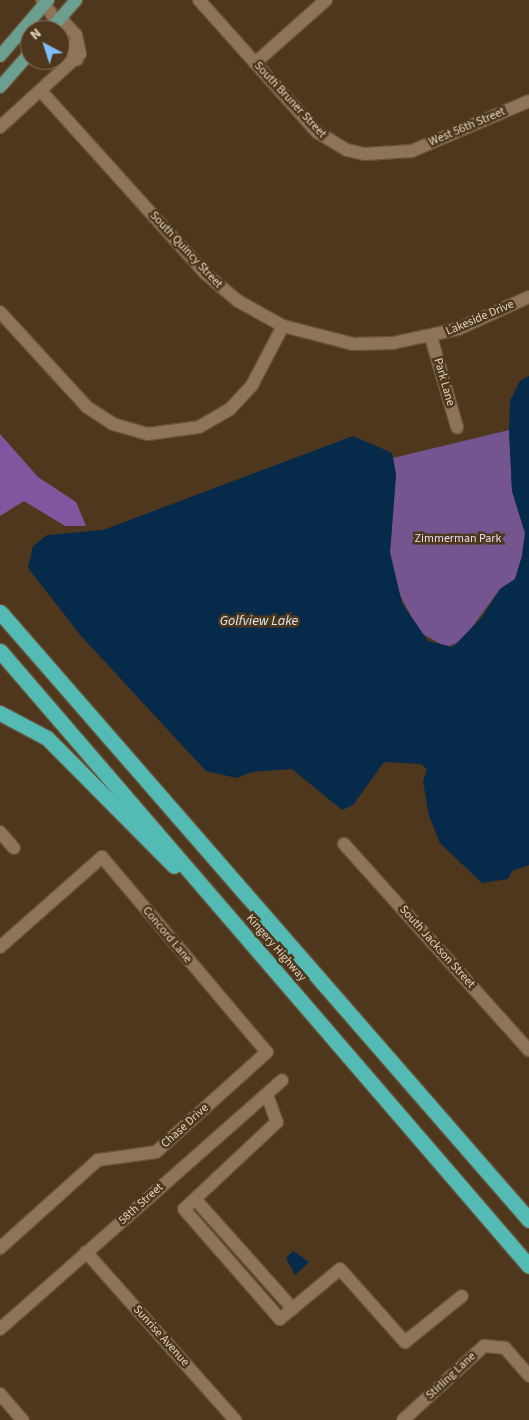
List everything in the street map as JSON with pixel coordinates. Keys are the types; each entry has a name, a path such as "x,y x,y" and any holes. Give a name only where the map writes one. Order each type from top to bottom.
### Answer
{"highway":[{"name":"Kingery Highway","path":"0,612 288,937 529,1220"},
{"name":"Kingery Highway","path":"0,650 529,1266"},
{"path":"0,713 47,738 67,755 265,958"}],"main road":[{"path":"60,20 76,0"},
{"path":"0,56 45,1"},
{"path":"0,87 20,64"}],"street":[{"name":"South Bruner Street","path":"199,0 255,63 330,142 365,154 404,152"},
{"path":"255,63 326,0"},
{"path":"45,1 52,20"},
{"path":"0,127 77,59 80,43 70,30"},
{"path":"70,50 77,59"},
{"name":"South Quincy Street","path":"42,91 206,274 238,301 283,326 353,344 430,337"},
{"name":"West 56th Street","path":"404,152 529,100"},
{"name":"Lakeside Drive","path":"430,337 529,297"},
{"path":"0,312 87,407 113,424 148,434 199,427 242,398 283,326"},
{"name":"Park Lane","path":"430,337 457,427"},
{"path":"0,832 14,848"},
{"name":"South Jackson Street","path":"344,844 529,1050"},
{"name":"Concord Lane","path":"0,947 102,857 267,1052"},
{"name":"Chase Drive","path":"0,1248 98,1160 156,1152 267,1052"},
{"name":"58th Street","path":"0,1329 282,1080"},
{"path":"267,1095 277,1122 195,1199 292,1308 340,1270 405,1342 462,1296"},
{"name":"Sunrise Avenue","path":"86,1252 235,1420"},
{"name":"Stirling Lane","path":"410,1418 484,1346 505,1348 529,1376"},
{"path":"0,1394 23,1420"}],"green space":[{"name":"Zimmerman Park","path":"509,430 512,491 525,533 522,556 515,579 500,589 462,641 446,647 419,632 396,587 390,552 396,475 393,458"}],"shaded area":[{"path":"0,434 38,477 76,502 86,526 65,526 24,501 0,516"}],"water":[{"name":"Golfview Lake","path":"529,376 529,865 512,871 508,879 482,883 440,843 429,816 423,781 427,769 421,764 384,762 353,805 342,810 292,769 252,772 237,778 206,771 82,637 28,568 33,546 47,535 103,530 353,436 392,453 396,475 390,552 402,603 428,641 453,647 482,617 500,589 515,579 522,556 525,533 512,491 509,430 510,401 520,381"},
{"path":"293,1251 309,1262 295,1275 286,1258"}]}
